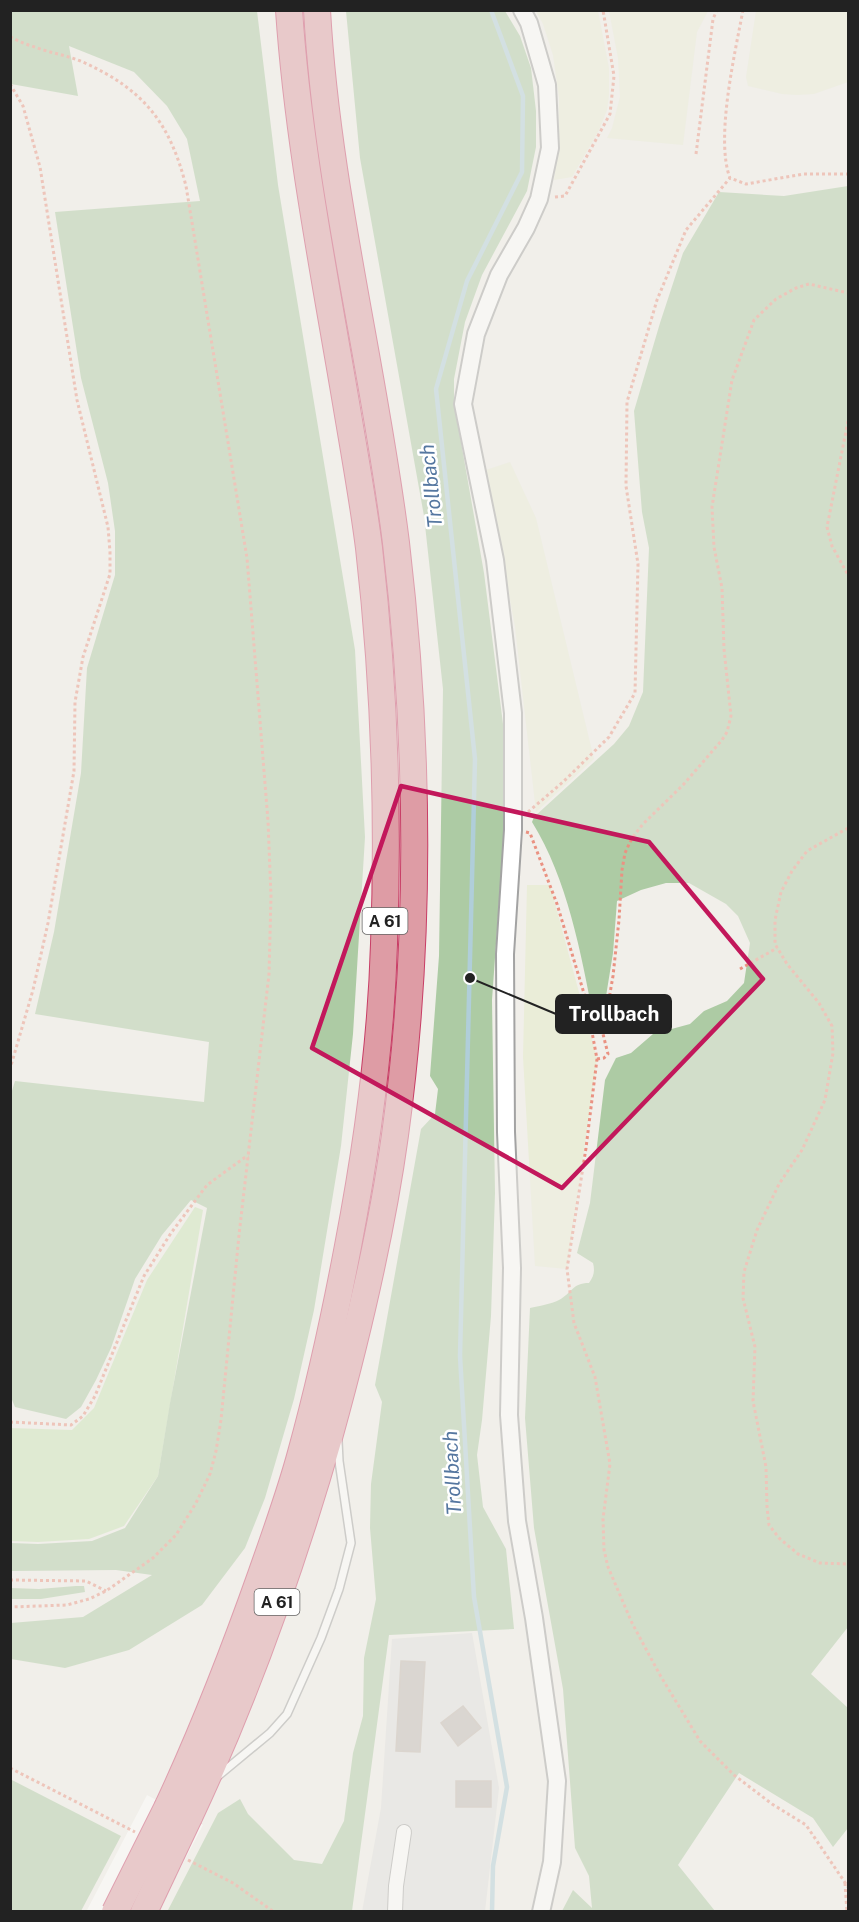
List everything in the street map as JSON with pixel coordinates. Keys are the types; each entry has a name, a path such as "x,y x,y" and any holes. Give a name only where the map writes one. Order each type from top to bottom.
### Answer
{"highway":[{"name":"A 61","path":"144,1911 220,1686 281,1518 314,1404 336,1312 368,1132 384,949 386,772 378,638 368,543 299,119 289,10"},
{"name":"A 61","path":"115,1911 178,1812 202,1790 269,1627 300,1535 361,1319 380,1230 395,1135 405,1041 413,948 414,824 413,749 406,647 395,538 326,116 316,10"}],"street":[{"path":"522,10 529,23 547,85 550,148 538,199 526,228 499,275 476,334 463,404 495,560 524,829 505,954 506,1132 512,1268 508,1415 517,1521 534,1618 557,1782 552,1862 541,1911"},
{"path":"395,1911 396,1886 404,1832"}],"lane":[{"path":"202,1790 270,1733 287,1714 321,1638 339,1589 351,1543 339,1461 337,1409"}],"path":[{"path":"538,199 565,196 610,114 614,76 603,10"},
{"path":"696,154 713,19 717,10"},
{"path":"743,10 731,75 725,135 725,166 730,178 746,184 804,174 849,174"},
{"path":"10,37 31,46 84,62 126,86 152,110 166,130 179,158 186,186 247,558 268,821 271,896 269,975 221,1420 210,1474 196,1503 176,1535 153,1557 106,1591 67,1605 10,1607"},
{"path":"10,84 23,106 40,167 76,400 108,527 110,552 110,574 83,657 75,702 74,771 48,923 33,990 10,1069"},
{"path":"526,813 609,737 635,693 638,564 626,486 627,402 657,300 686,230 730,178"},
{"path":"597,1059 604,1058 608,1054 603,1034 613,976 625,853 632,838 643,824 683,785 727,732 731,716 724,649 722,588 714,546 712,507 732,380 754,320 776,299 796,288 809,285 849,293"},
{"path":"849,421 827,527 832,546 849,575"},
{"path":"849,828 807,851 792,871 781,892 775,920 774,944 824,1011 832,1026 833,1053 825,1100 802,1150 774,1193 758,1230 744,1272 742,1298 755,1347 753,1401 766,1467 766,1507 770,1526 779,1538 798,1554 820,1563 849,1564"},
{"path":"524,829 557,904 586,1000 597,1059 568,1275 574,1323 595,1377 610,1464 603,1519 604,1550 608,1567 632,1623 700,1741 734,1775 772,1804 806,1825 849,1887"},
{"path":"740,969 777,948"},
{"path":"10,1422 71,1425 83,1416 94,1396 144,1276 171,1233 207,1185 249,1156"},
{"path":"10,1580 86,1581 106,1591"},
{"path":"845,1882 848,1911"}],"highlighted area":[{"path":"401,786 649,842 763,979 562,1188 312,1048"}],"shaded area":[{"path":"472,1633 499,1788 485,1911 362,1912 381,1808 392,1639"}],"green space":[{"path":"11,10 257,11 278,185 355,650 365,837 353,1034 341,1146 314,1310 294,1399 265,1498 245,1548 202,1605 129,1650 65,1668 11,1659 11,1623 83,1617 152,1575 116,1570 11,1571 11,1543 92,1541 125,1528 158,1476 207,1208 191,1200 162,1235 135,1279 111,1348 81,1407 66,1419 15,1407 10,1395 11,1094 15,1081 204,1102 209,1042 35,1014 54,932 81,773 87,668 115,575 115,531 108,483 81,378 55,212 200,201 187,139 167,106 134,72 69,46 78,96 11,84"},
{"path":"346,11 505,11 520,36 531,68 536,111 536,147 527,191 482,275 465,322 454,379 454,402 484,573 504,732 506,803 492,1000 495,1193 491,1316 477,1455 483,1507 506,1549 514,1629 389,1635 352,1911 167,1912 218,1813 240,1799 248,1814 294,1860 322,1864 344,1821 353,1753 363,1716 364,1658 376,1599 370,1528 371,1484 382,1402 375,1385 421,1129 435,1114 438,1089 430,1076 439,956 443,689 424,516 360,158"},
{"path":"536,11 598,11 609,68 607,110 599,130 572,177 554,180 559,98 553,55 543,24"},
{"path":"609,11 708,11 697,32 683,145 607,138 620,97 618,58"},
{"path":"756,11 848,11 848,82 814,94 797,95 748,86 746,77"},
{"path":"848,186 848,1627 811,1674 848,1708 848,1828 833,1847 813,1818 739,1773 678,1865 715,1911 562,1911 573,1890 592,1908 589,1876 575,1848 563,1689 534,1528 525,1418 530,1308 559,1300 575,1287 589,1283 593,1276 593,1263 577,1253 590,1203 605,1080 616,1058 631,1053 653,1034 690,1024 704,1011 727,1001 744,983 750,943 738,916 726,904 689,883 666,883 641,890 617,901 613,953 602,1021 594,1020 572,918 555,868 532,822 534,817 614,744 629,726 643,692 649,548 642,512 634,411 683,253 719,192 784,196"},
{"path":"510,462 536,518 594,759 536,812 515,627 486,470"},
{"path":"527,885 550,885 597,1059 567,1269 535,1266 523,1057"},
{"path":"195,1207 203,1210 158,1476 124,1526 89,1539 11,1541 10,1428 72,1430 94,1408 147,1280"},
{"path":"84,1586 85,1592 41,1599 11,1599 11,1588 39,1589"},
{"path":"10,1779 121,1836 81,1911 11,1911"}],"pier":[{"path":"147,1795 203,1825 158,1911 86,1912"}],"building":[{"path":"401,1661 425,1662 420,1752 396,1751"},
{"path":"463,1706 481,1728 458,1746 441,1723"},
{"path":"456,1781 491,1781 491,1807 456,1807"}],"waterway":[{"name":"Trollbach","path":"491,10 523,96 522,172 467,281 436,389 475,759 460,1356 474,1597 507,1787 493,1866 492,1912"}],"place":[{"name":"Trollbach","path":"470,978"}]}
